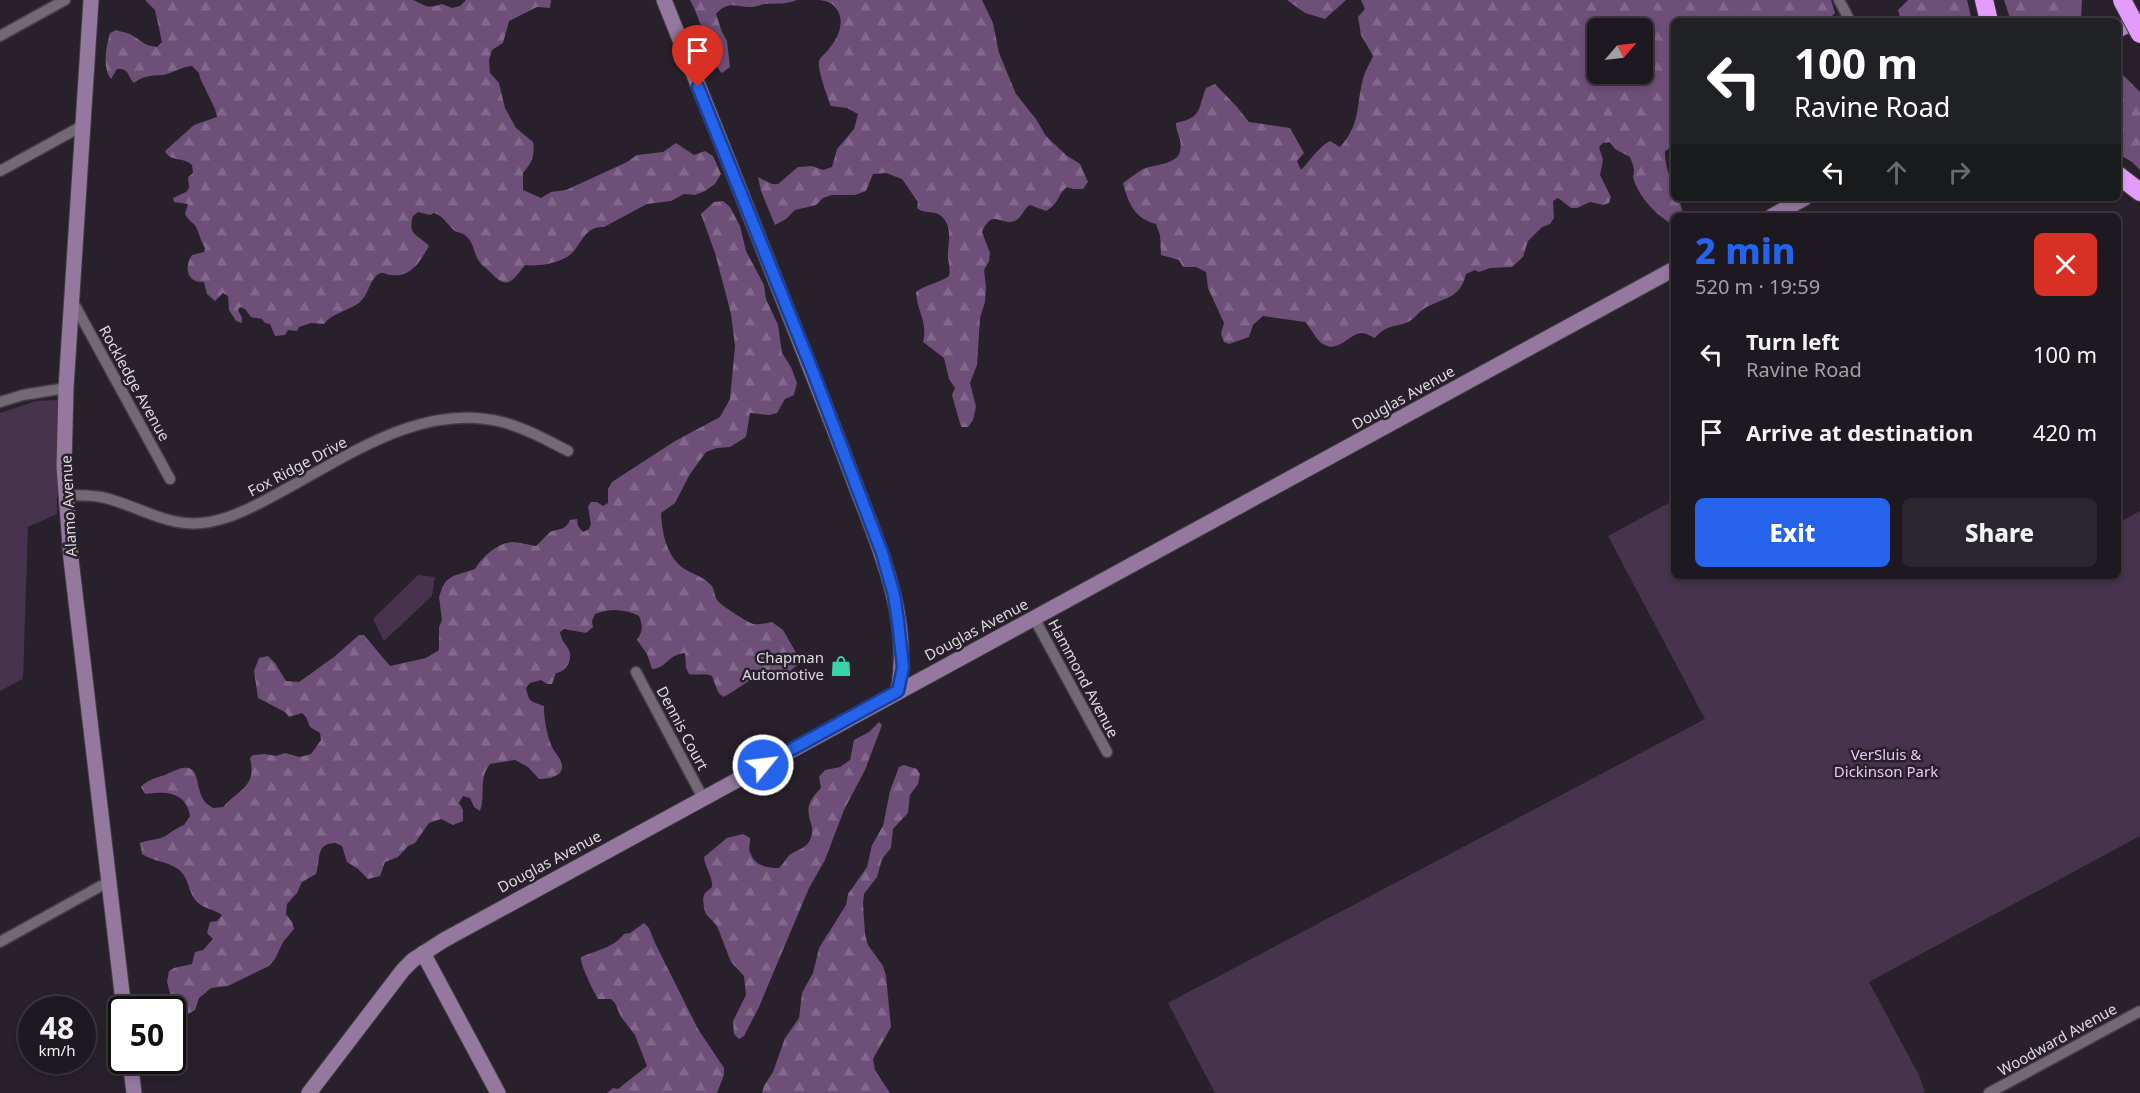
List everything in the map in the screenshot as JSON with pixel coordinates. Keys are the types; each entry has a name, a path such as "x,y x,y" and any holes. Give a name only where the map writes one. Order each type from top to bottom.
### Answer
{"highway":[{"path":"1984,0 1988,18"},
{"path":"2122,0 2140,34"},
{"path":"2121,177 2140,192"}],"main road":[{"path":"2121,28 2140,19"}],"street":[{"path":"0,36 65,0"},
{"name":"Alamo Avenue","path":"91,0 66,388 65,495 122,996"},
{"path":"664,0 813,372 882,553 894,595 898,621 903,667 898,691"},
{"path":"1839,0 1848,18"},
{"path":"0,171 82,126"},
{"path":"1777,213 1799,201"},
{"name":"Douglas Avenue","path":"309,1093 403,970 423,953 497,910 1671,271"},
{"name":"Rockledge Avenue","path":"73,302 170,479"},
{"path":"0,402 23,395 66,388"},
{"name":"Fox Ridge Drive","path":"65,495 103,497 167,520 203,523 245,511 394,432 434,419 475,419 501,422 541,437 568,451"},
{"name":"Hammond Avenue","path":"1035,618 1107,752"},
{"name":"Dennis Court","path":"636,672 703,798"},
{"path":"0,942 108,882"},
{"path":"423,953 498,1093"},
{"name":"Woodward Avenue","path":"1989,1093 2140,1011"},
{"path":"132,1074 134,1093"}],"green space":[{"path":"145,0 413,0 427,6 442,4 452,8 460,6 466,0 551,0 550,8 537,7 509,21 503,43 492,50 489,60 490,73 499,83 505,108 516,128 533,142 532,159 523,173 523,190 541,198 551,192 566,190 627,162 637,155 663,152 676,143 694,155 705,151 713,156 721,174 715,184 705,191 695,195 684,194 671,201 647,204 604,227 592,229 568,256 550,264 525,265 509,282 496,278 481,264 471,242 466,236 455,231 443,218 434,213 430,215 418,212 413,216 411,227 415,234 429,246 410,271 398,275 379,274 355,306 331,317 324,324 311,323 299,327 297,331 288,330 285,335 275,336 270,324 265,323 262,319 251,317 245,309 240,307 238,310 242,323 236,321 229,310 228,296 223,293 215,301 207,294 204,282 193,280 188,273 188,264 192,255 204,252 205,248 196,227 185,214 188,204 174,202 173,198 186,192 189,188 188,177 193,173 192,165 170,157 165,151 194,125 217,117 199,73 192,66 163,75 144,77 134,83 124,70 117,69 111,79 106,69 107,44 110,33 116,30 133,36 147,45 157,47 162,42 155,10"},
{"path":"690,0 797,0 752,7 732,5 720,10 716,14 727,41 730,67 722,73 714,60"},
{"path":"819,0 982,0 993,23 999,53 1016,94 1046,136 1066,155 1080,164 1088,182 1083,189 1067,187 1054,205 1046,211 1030,205 1013,222 990,220 982,232 990,253 984,270 985,302 980,318 977,365 970,383 976,407 973,420 968,427 961,427 952,395 955,388 949,379 944,358 923,342 924,328 916,292 949,276 949,232 944,219 940,215 917,208 918,202 902,179 886,173 873,174 866,191 855,195 832,195 823,198 816,205 795,210 775,225 761,191 758,177 772,184 778,184 798,167 812,166 823,170 832,167 837,149 854,129 858,114 847,108 831,106 821,76 819,61 834,42 841,21 834,6"},
{"path":"1287,0 1346,0 1325,19 1305,13"},
{"path":"1361,0 1831,0 1835,13 1830,18 1671,18 1671,148 1665,151 1665,157 1671,183 1671,201 1680,201 1683,213 1671,213 1671,224 1656,212 1640,193 1634,180 1634,168 1630,157 1615,149 1610,142 1603,143 1599,147 1603,160 1600,175 1611,197 1609,203 1603,205 1590,202 1577,208 1571,208 1558,198 1553,201 1554,218 1550,224 1542,227 1528,241 1523,257 1512,267 1490,268 1479,272 1475,270 1466,274 1456,293 1420,311 1408,322 1387,328 1375,338 1366,334 1356,334 1332,347 1320,342 1305,322 1263,316 1253,325 1249,337 1229,344 1224,342 1221,334 1224,323 1208,288 1206,272 1196,267 1183,267 1179,260 1161,255 1160,235 1156,224 1138,214 1127,197 1123,183 1143,169 1170,162 1178,156 1181,144 1176,123 1191,118 1198,112 1206,88 1215,84 1249,122 1290,128 1304,153 1297,161 1301,170 1318,150 1330,141 1340,147 1347,139 1355,122 1363,79 1373,56 1361,35 1358,17 1365,9"},
{"path":"1908,0 1967,0 1971,18 1900,18 1898,10"},
{"path":"2004,0 2082,0 2081,18 2010,18"},
{"path":"2121,73 2140,92 2140,170 2121,156"},
{"path":"723,201 730,207 740,226 746,251 764,285 766,299 778,325 782,353 797,383 794,395 785,399 777,413 769,415 750,413 746,437 730,447 706,452 690,474 675,503 661,513 662,528 669,550 677,563 708,582 718,601 746,621 754,624 772,622 783,630 802,663 780,677 753,679 723,697 718,692 712,676 689,674 686,668 685,653 674,656 661,666 652,669 647,654 637,640 642,628 639,616 622,611 606,611 595,614 592,621 593,627 586,633 564,629 560,632 570,654 568,665 556,673 552,684 541,680 530,683 526,688 531,701 544,706 549,739 562,764 560,773 550,778 539,779 528,767 515,760 490,764 484,775 480,811 474,807 470,798 463,796 459,803 463,810 463,821 453,825 441,819 429,823 415,843 408,846 398,857 385,862 380,876 368,879 347,862 342,846 336,843 325,846 320,853 316,874 302,882 297,893 287,904 286,914 294,929 283,942 275,959 269,966 228,986 211,988 199,998 195,1010 186,1014 186,996 171,996 167,982 169,971 192,964 195,952 203,950 213,939 207,933 210,922 217,921 222,915 197,902 185,876 178,869 142,854 140,843 164,837 184,825 190,816 184,802 174,794 145,794 141,787 153,779 187,768 193,770 196,775 206,803 213,808 223,807 249,782 252,768 250,758 253,755 276,756 285,753 300,757 311,754 321,740 320,733 310,727 306,717 302,713 289,717 285,712 258,698 254,671 259,658 268,656 286,681 299,682 334,657 359,635 364,635 390,666 426,658 439,650 439,627 442,620 439,597 446,581 453,576 475,569 486,555 501,545 518,542 536,546 550,532 564,528 570,520 577,519 578,526 583,532 589,529 591,524 588,507 591,502 597,502 603,506 608,503 608,489 612,482 675,441 720,417 730,399 735,346 731,314 715,253 701,214 714,202"},
{"path":"58,400 57,514 28,527 23,679 0,691 0,413 36,401"},
{"name":"VerSluis & Dickinson Park","path":"1671,502 1671,579 2121,579 2121,521 2140,511 2140,836 1869,982 1919,1075 1925,1092 1922,1093 1215,1093 1168,1003 1705,719 1608,536"},
{"path":"418,575 435,577 432,596 384,641 373,619"},
{"path":"879,722 882,725 865,770 844,810 825,860 809,888 759,1007 744,1036 739,1039 734,1034 733,1021 746,995 744,976 731,962 717,926 706,914 703,898 712,887 712,883 704,857 727,838 743,834 750,838 749,850 758,863 766,867 779,868 789,855 804,847 810,840 812,827 808,810 813,797 821,788 819,777 825,770 840,767 850,760 854,740 869,732"},
{"path":"904,765 917,769 920,774 918,784 910,795 908,813 893,829 891,848 882,859 877,877 864,894 863,904 868,945 883,966 886,976 891,1027 873,1059 875,1070 890,1093 762,1093 773,1072 785,1038 799,1018 802,993 813,973 819,948 846,905 848,894 867,867 872,845 883,826 890,791 899,767"},
{"path":"644,923 649,928 698,1029 724,1068 724,1075 717,1093 607,1093 613,1088 618,1089 647,1066 635,1035 621,1017 615,1003 611,999 598,999 581,957 610,946 624,934 630,933"}],"place":[{"name":"Chapman Automotive","path":"841,666"}],"route":[{"path":"698,87 813,372 882,553 894,595 903,667 898,691 763,765"}]}
